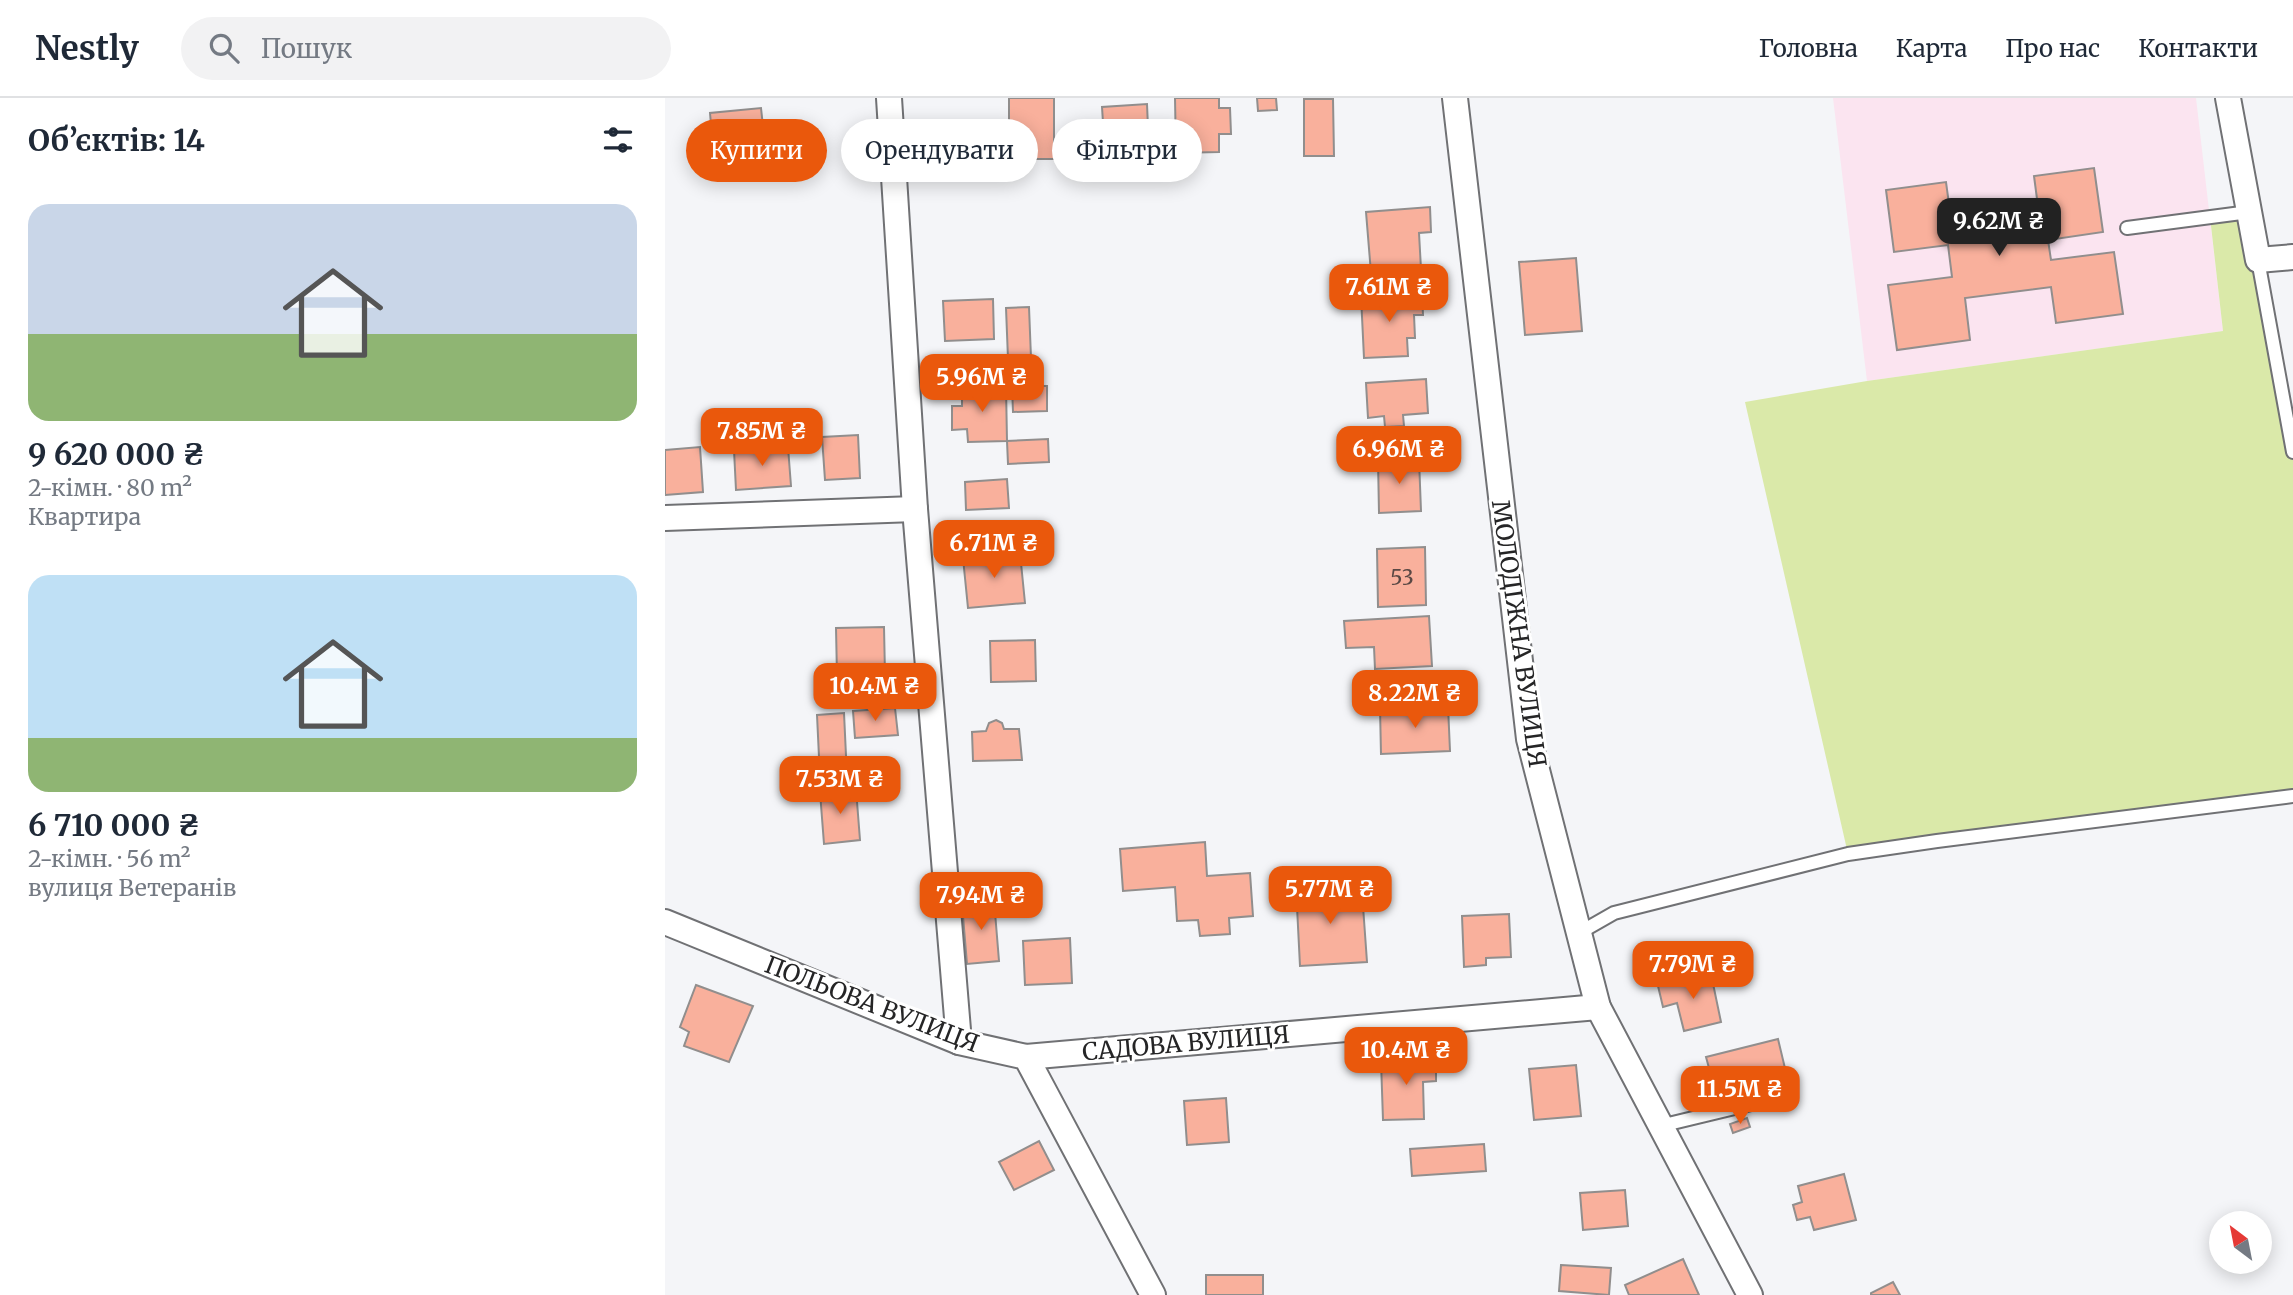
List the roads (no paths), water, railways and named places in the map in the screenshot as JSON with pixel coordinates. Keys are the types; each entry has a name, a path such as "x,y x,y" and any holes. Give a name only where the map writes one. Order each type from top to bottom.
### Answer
{"street":[{"path":"889,98 915,509 959,1042"},
{"name":"МОЛОДІЖНА ВУЛИЦЯ","path":"1455,98 1529,739 1598,1007 1750,1295"},
{"path":"2228,98 2258,260 2293,257"},
{"path":"665,517 915,509"},
{"name":"ПОЛЬОВА ВУЛИЦЯ","path":"665,922 959,1042 1026,1056"},
{"name":"САДОВА ВУЛИЦЯ","path":"1026,1056 1598,1007"},
{"path":"1026,1056 1153,1295"}],"lane":[{"path":"2127,228 2249,212"},
{"path":"2258,260 2293,452"},
{"path":"1579,933 1614,913 1848,854 2293,796"},
{"path":"1660,1126 1780,1097"}]}
